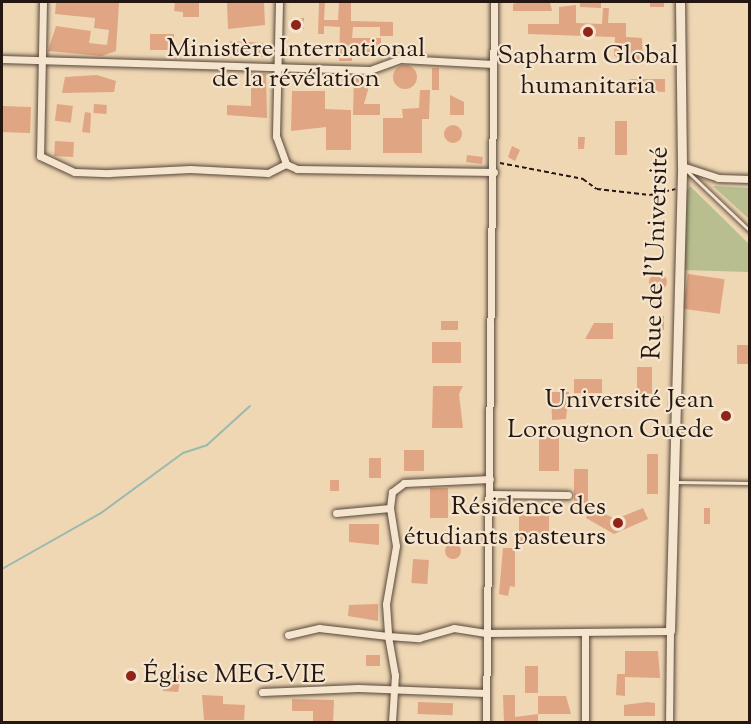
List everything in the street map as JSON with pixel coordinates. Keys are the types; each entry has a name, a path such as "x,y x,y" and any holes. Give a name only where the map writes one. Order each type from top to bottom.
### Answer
{"street":[{"path":"43,2 38,153 64,168 268,173 286,164 363,171 399,167 494,172"},
{"path":"279,2 276,136 286,164"},
{"path":"486,723 494,172 494,2"},
{"name":"Rue de l'Université","path":"669,723 672,482 682,166 680,2"},
{"path":"2,59 276,64 370,70 401,59 493,64"},
{"path":"682,166 718,178 750,179"},
{"path":"392,723 395,689 386,604 396,546 390,508 397,484 490,479"},
{"path":"490,494 568,495"},
{"path":"336,513 390,508"},
{"path":"288,635 319,628 419,638 454,628 486,633 669,631"},
{"path":"585,633 585,723"},
{"path":"262,692 395,689 486,693"}],"lane":[{"path":"682,166 750,231"},
{"path":"672,482 750,483"}],"path":[{"path":"494,163 650,195 681,187"}],"green space":[{"path":"690,186 749,244 749,272 682,270 685,194"},
{"path":"713,186 749,188 749,219"}],"building":[{"path":"56,2 119,3 116,51 102,56 48,51 56,26 91,31 89,43 107,45 109,30 94,28 95,18 55,14"},
{"path":"175,2 199,3 199,17 183,17 183,12 174,11"},
{"path":"227,2 264,3 265,25 228,29"},
{"path":"319,2 325,2 324,20 338,20 339,2 351,2 351,21 393,22 393,36 380,36 380,27 353,27 352,38 381,38 381,55 352,55 352,61 339,61 340,27 324,26 324,34 318,34"},
{"path":"550,2 552,11 513,11 513,4"},
{"path":"580,2 601,2 601,8 580,7"},
{"path":"650,2 664,2 664,7 650,7"},
{"path":"576,5 576,23 602,24 603,8 609,8 608,23 626,23 626,37 642,38 643,64 614,56 615,37 528,34 528,24 559,24 559,7"},
{"path":"291,18 304,18 304,29 291,29"},
{"path":"150,34 174,34 174,50 150,50"},
{"path":"230,41 263,43 263,57 233,55"},
{"path":"400,65 410,65 417,72 417,82 410,89 400,89 393,82 393,72"},
{"path":"432,68 439,68 439,90 432,90"},
{"path":"251,74 266,74 267,118 227,115 227,105 251,106"},
{"path":"97,75 116,81 114,92 62,93 65,77"},
{"path":"372,76 364,104 380,104 380,115 353,115 354,78"},
{"path":"630,79 665,79 665,92 629,90"},
{"path":"420,90 430,90 429,119 422,119 422,153 383,153 383,118 403,118 402,109 419,108"},
{"path":"292,91 325,91 325,109 351,110 351,150 326,150 326,127 291,131"},
{"path":"450,95 464,102 464,115 450,115"},
{"path":"57,104 73,106 71,123 55,121"},
{"path":"94,104 107,105 106,114 93,113"},
{"path":"2,106 31,107 30,133 2,132"},
{"path":"85,112 91,113 90,133 82,132"},
{"path":"615,121 627,121 627,155 615,155"},
{"path":"453,125 459,128 462,134 459,140 453,143 447,140 444,134 447,128"},
{"path":"578,137 585,137 584,149 578,149"},
{"path":"55,141 74,142 73,157 54,156"},
{"path":"512,146 520,150 515,161 508,157"},
{"path":"467,155 483,157 482,164 466,162"},
{"path":"658,273 664,276 667,282 664,288 658,291 652,288 649,282 652,276"},
{"path":"688,274 725,279 720,314 683,309"},
{"path":"658,316 664,316 664,330 658,330"},
{"path":"441,321 458,321 458,330 441,330"},
{"path":"594,323 613,323 613,339 585,339"},
{"path":"432,342 461,342 461,363 432,363"},
{"path":"737,345 750,345 750,364 737,364"},
{"path":"637,367 652,367 652,394 637,394"},
{"path":"574,379 602,379 602,393 574,393"},
{"path":"433,386 463,386 459,394 463,428 432,428"},
{"path":"551,392 569,392 566,419 552,420"},
{"path":"539,437 559,437 559,471 539,471"},
{"path":"404,450 424,450 424,471 404,471"},
{"path":"647,454 658,454 658,494 647,494"},
{"path":"369,458 381,458 381,478 369,478"},
{"path":"574,469 588,469 588,503 574,503"},
{"path":"330,480 339,480 339,491 330,491"},
{"path":"430,488 448,488 448,518 430,518"},
{"name":"Résidence des étudiants pasteurs","path":"591,508 616,519 643,508 648,519 614,534 586,518"},
{"path":"704,508 710,508 710,524 704,524"},
{"path":"519,515 549,515 549,544 519,544"},
{"path":"349,524 379,524 379,545 349,542"},
{"path":"453,543 461,551 453,559 445,551"},
{"path":"503,548 515,548 515,587 510,586 508,596 499,594"},
{"path":"413,559 429,560 427,584 411,583"},
{"path":"378,604 378,621 348,616 349,605"},
{"path":"625,651 658,651 660,678 625,677 625,696 616,695 617,674 625,674"},
{"path":"366,655 380,655 380,666 366,666"},
{"path":"525,666 538,666 538,693 525,693"},
{"path":"164,670 182,670 178,692 163,691"},
{"path":"202,695 223,696 223,704 245,705 244,720 204,720"},
{"path":"503,695 515,695 515,717 538,714 538,723 504,723"},
{"path":"538,696 566,696 571,714 538,714"},
{"path":"292,699 334,700 333,723 313,723 313,711 292,711"},
{"path":"418,702 453,703 453,715 418,714"},
{"path":"655,703 655,716 624,716 624,705"}],"waterway":[{"path":"2,569 101,513 183,453 207,445 250,406"}],"place":[{"name":"Ministère International de la révélation","path":"296,25"},
{"name":"Sapharm Global humanitaria","path":"588,32"},
{"name":"Université Jean Lorougnon Guede","path":"726,416"},
{"name":"Résidence des étudiants pasteurs","path":"618,523"},
{"name":"Église MEG-VIE","path":"131,676"}]}
